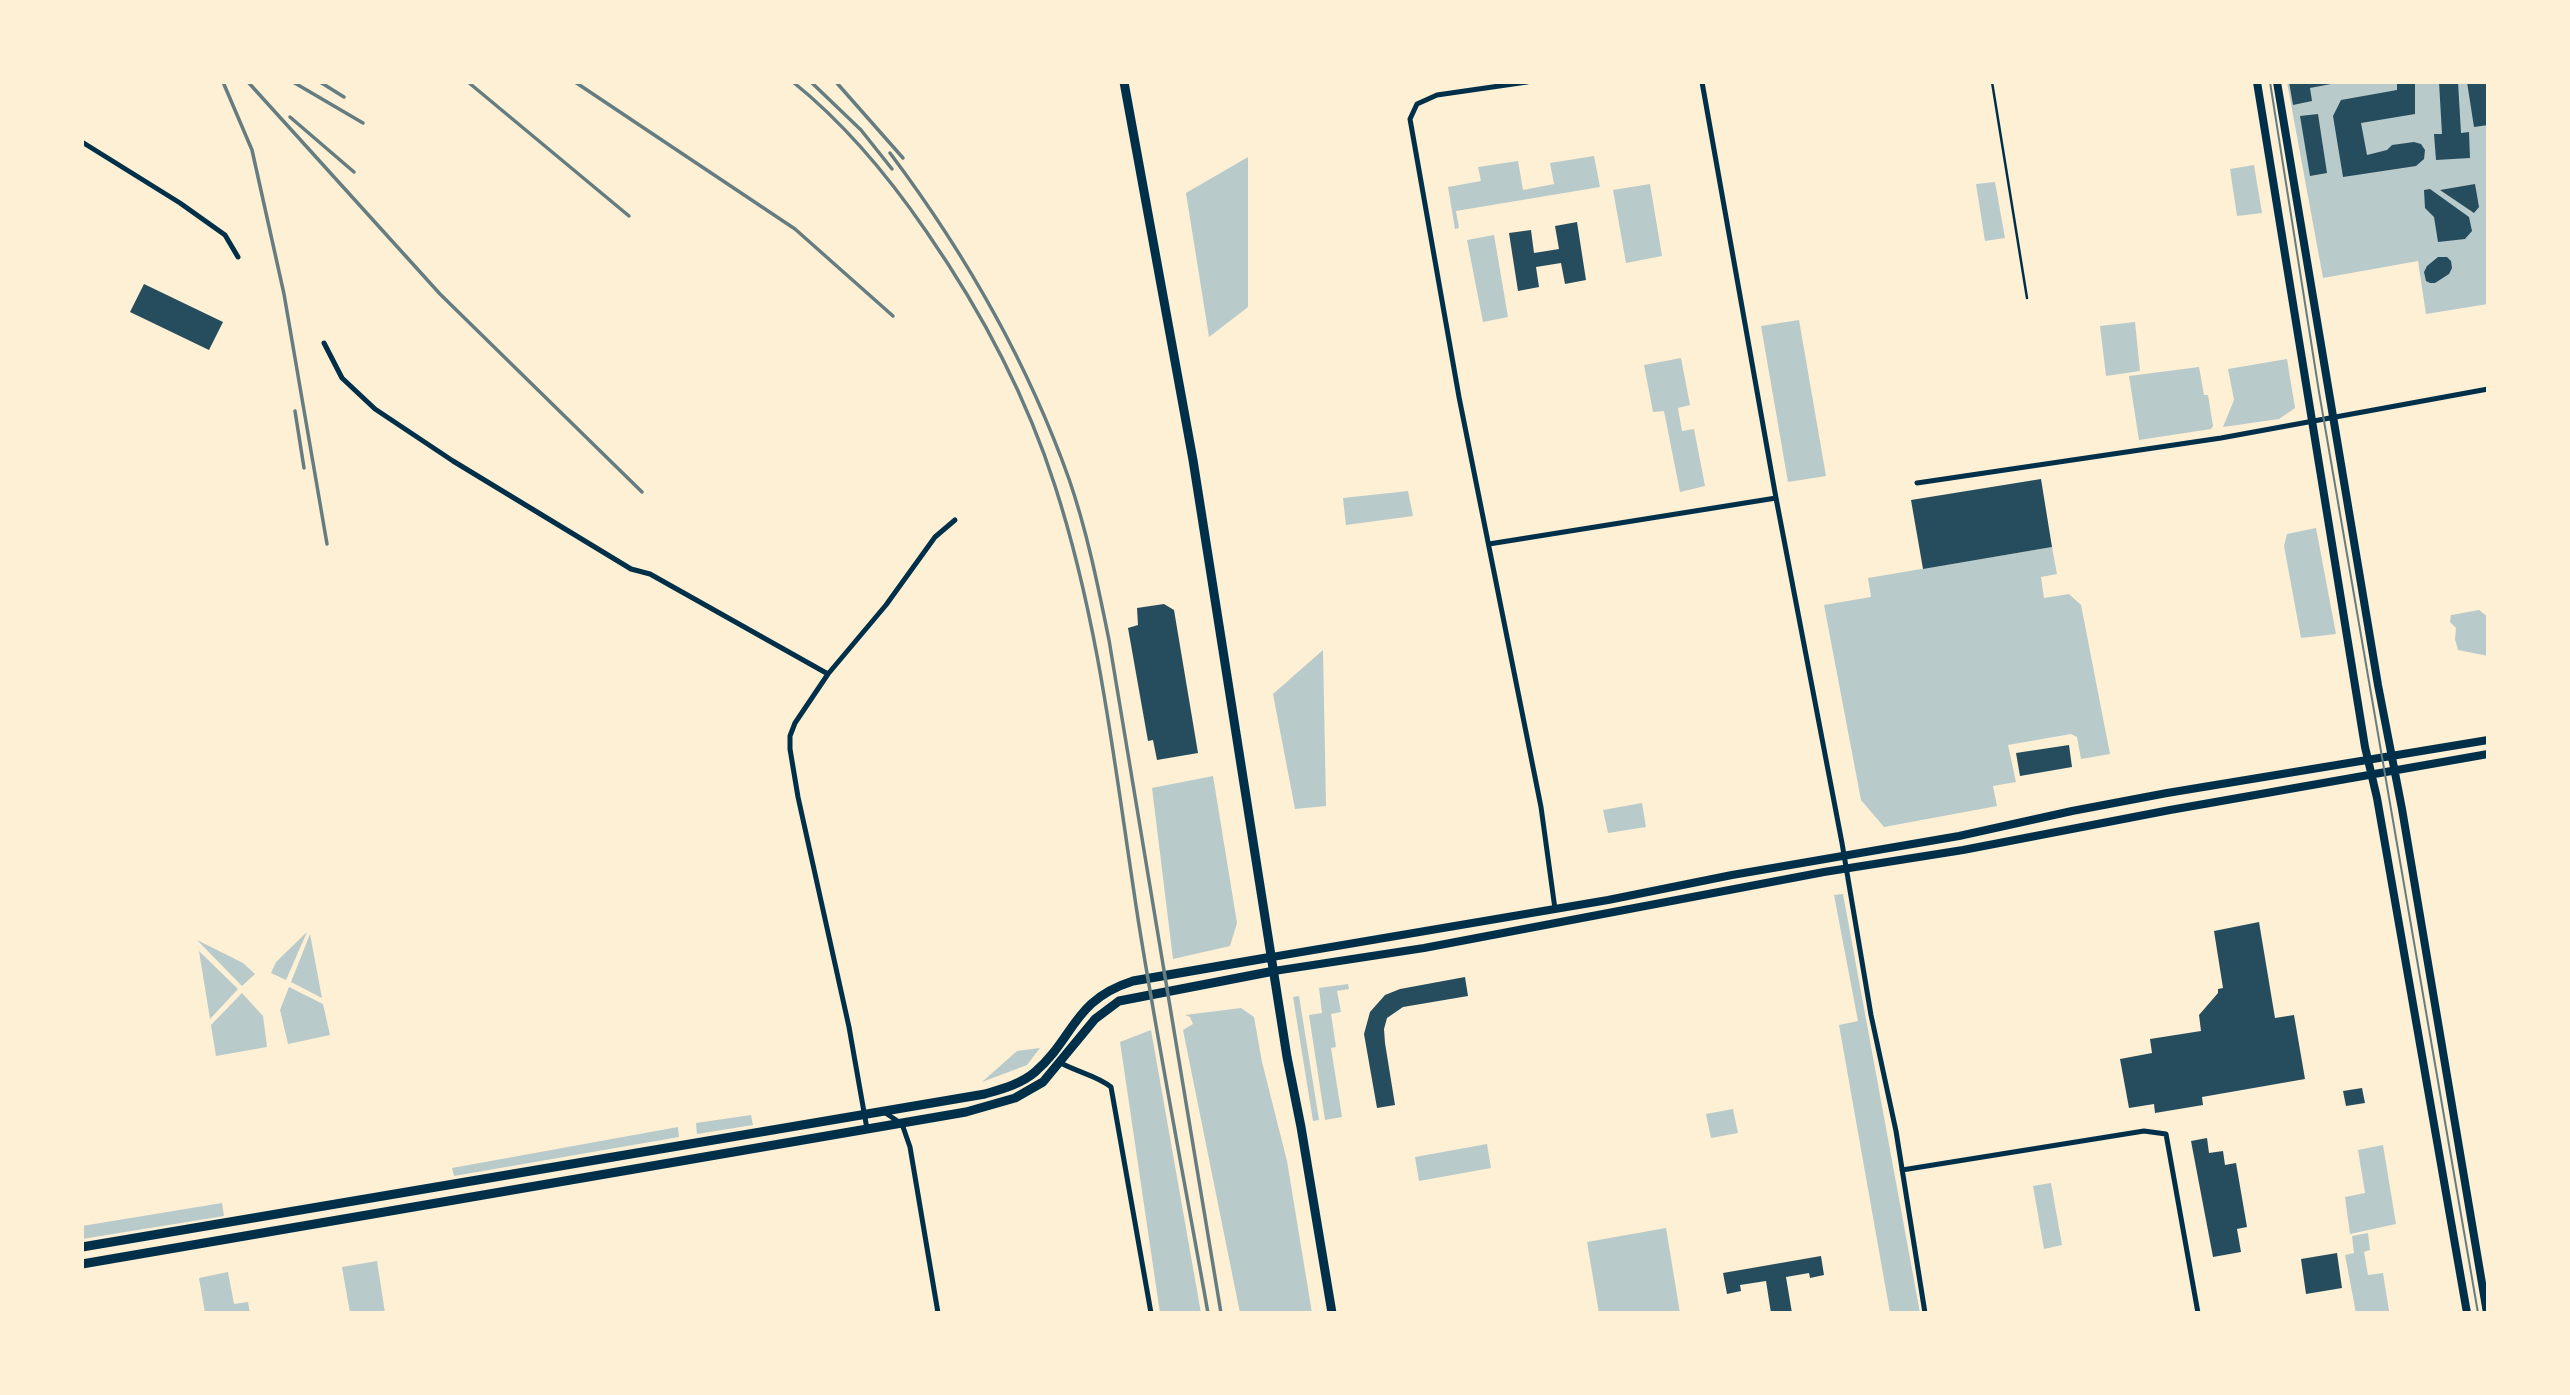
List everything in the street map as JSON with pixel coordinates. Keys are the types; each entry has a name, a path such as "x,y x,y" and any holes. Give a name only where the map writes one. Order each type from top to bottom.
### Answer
{"main road":[{"path":"1124,82 1193,460 1274,971 1332,1313"},
{"path":"2257,82 2368,759 2467,1313"},
{"path":"2277,82 2487,1313"},
{"path":"82,1247 985,1094 1021,1081 1041,1066 1084,1009 1114,987 1146,979 1844,857 1959,836 2082,809 2488,740"},
{"path":"82,1264 966,1112 1015,1098 1043,1082 1096,1019 1119,1001 1274,971 1424,948 1846,869 1963,850 2132,816 2488,754"}],"street":[{"path":"1527,82 1437,95 1416,104 1410,119 1451,354 1541,807 1555,909"},
{"path":"1702,82 1874,1032 1902,1170 1925,1313"},
{"path":"82,142 180,203 225,235 238,257"},
{"path":"324,343 342,379 375,409 453,461 631,569 650,574 828,674"},
{"path":"1917,483 2150,450 2334,419 2488,389"},
{"path":"1489,544 1776,498"},
{"path":"867,1129 849,1027 799,800 790,737 795,723 828,674 886,605 935,537 955,520"},
{"path":"1061,1063 1111,1087 1152,1313"},
{"path":"884,1112 902,1124 910,1147 939,1313"},
{"path":"1902,1170 2144,1131 2166,1134 2198,1313"}],"lane":[{"path":"1992,82 2027,299"}],"shaded area":[{"path":"2287,82 2488,82 2488,304 2426,314 2418,261 2323,278"},
{"path":"1594,156 1600,187 1456,211 1459,228 1455,229 1448,187 1481,181 1478,167 1518,161 1523,190 1554,184 1550,163"},
{"path":"1248,157 1248,307 1209,337 1186,193"},
{"path":"2254,165 2262,213 2237,216 2230,169"},
{"path":"1995,182 2005,238 1985,241 1976,184"},
{"path":"1650,184 1662,256 1626,263 1613,190"},
{"path":"1494,235 1508,317 1483,322 1467,240"},
{"path":"1799,320 1826,476 1788,482 1761,326"},
{"path":"2135,322 2140,371 2106,376 2100,326"},
{"path":"1681,358 1690,405 1678,408 1682,431 1694,429 1705,486 1680,492 1664,411 1653,412 1644,365"},
{"path":"2287,359 2295,408 2279,419 2223,427 2234,400 2228,369"},
{"path":"2199,367 2204,395 2208,395 2213,426 2211,429 2139,440 2129,376"},
{"path":"1408,491 1413,516 1346,525 1343,498"},
{"path":"2316,528 2336,634 2301,638 2284,546 2287,534"},
{"path":"2052,547 2057,574 2041,577 2044,598 2069,594 2081,605 2110,754 2081,759 2077,737 2071,734 2008,745 2016,782 1993,786 1997,806 1884,827 1861,800 1824,605 1871,597 1868,578"},
{"path":"2479,610 2488,617 2488,656 2458,650 2456,628 2450,622 2451,615"},
{"path":"1323,650 1326,806 1295,809 1273,694"},
{"path":"1213,776 1237,923 1230,946 1173,959 1152,788"},
{"path":"1642,803 1646,827 1608,833 1603,810"},
{"path":"1843,894 1920,1313 1890,1313 1839,1025 1858,1021 1834,895"},
{"path":"307,932 286,980 271,973 276,962"},
{"path":"310,934 322,998 291,982"},
{"path":"197,940 243,963 255,974 242,986"},
{"path":"199,951 238,989 210,1019"},
{"path":"1348,984 1349,989 1337,991 1341,1012 1331,1014 1336,1047 1331,1048 1342,1117 1325,1120 1309,1015 1322,1013 1319,988"},
{"path":"289,987 323,1004 330,1035 288,1044 280,1010"},
{"path":"242,993 263,1016 267,1047 216,1056 211,1025"},
{"path":"1299,996 1319,1120 1313,1121 1293,997"},
{"path":"1241,1008 1254,1017 1262,1062 1287,1161 1312,1313 1240,1313 1183,1030 1193,1024 1190,1017 1185,1015"},
{"path":"1151,1030 1201,1313 1160,1313 1120,1042"},
{"path":"1040,1048 1027,1065 982,1082 1017,1051"},
{"path":"1733,1109 1738,1133 1711,1138 1706,1114"},
{"path":"751,1115 753,1125 697,1134 696,1123"},
{"path":"678,1127 679,1137 454,1176 452,1168"},
{"path":"1487,1144 1491,1168 1419,1181 1415,1157"},
{"path":"2383,1145 2396,1224 2350,1234 2345,1197 2365,1193 2358,1150"},
{"path":"2051,1183 2062,1245 2044,1249 2033,1186"},
{"path":"222,1203 224,1216 82,1239 82,1226"},
{"path":"1666,1228 1680,1313 1599,1313 1587,1242"},
{"path":"2368,1233 2370,1250 2364,1252 2368,1275 2383,1273 2389,1311 2356,1313 2345,1255 2354,1253 2352,1236"},
{"path":"377,1261 385,1313 350,1313 342,1267"},
{"path":"228,1272 234,1304 248,1302 250,1313 205,1313 199,1278"}],"building":[{"path":"2289,82 2331,84 2310,88 2312,101 2293,105"},
{"path":"2397,82 2415,82 2415,114 2361,123 2367,155 2387,150 2392,145 2414,142 2421,144 2425,150 2424,159 2416,166 2343,177 2333,116 2341,100 2397,90"},
{"path":"2439,82 2458,82 2461,133 2469,132 2470,158 2436,160 2434,134 2442,134"},
{"path":"2467,82 2488,82 2488,125 2474,127"},
{"path":"2318,114 2327,173 2310,176 2300,116"},
{"path":"2475,184 2479,207 2474,213 2440,190"},
{"path":"2430,189 2469,217 2472,231 2465,239 2438,242 2434,217 2425,208 2424,190"},
{"path":"1577,222 1586,280 1565,284 1561,263 1536,267 1539,287 1518,291 1509,233 1531,230 1534,253 1559,249 1555,226"},
{"path":"2438,257 2447,257 2452,268 2449,274 2435,283 2430,283 2426,281 2424,272"},
{"path":"144,284 223,322 209,350 130,312"},
{"path":"2041,479 2052,547 1923,569 1911,500"},
{"path":"1164,604 1174,610 1198,753 1157,760 1153,740 1148,741 1128,628 1138,625 1137,608"},
{"path":"2069,745 2072,767 2020,776 2016,753"},
{"path":"2259,922 2275,1018 2294,1015 2305,1079 2202,1097 2203,1105 2155,1113 2154,1104 2129,1108 2120,1059 2152,1053 2150,1039 2201,1031 2199,1015 2218,993 2218,989 2223,988 2214,931"},
{"path":"1465,977 1468,996 1403,1007 1387,1018 1384,1029 1385,1043 1395,1105 1377,1108 1364,1034 1370,1012 1385,995 1400,989"},
{"path":"2362,1088 2365,1103 2346,1106 2343,1091"},
{"path":"2207,1138 2209,1153 2223,1151 2225,1165 2236,1163 2247,1227 2237,1229 2241,1252 2213,1257 2191,1141"},
{"path":"2337,1253 2342,1288 2306,1294 2301,1259"},
{"path":"1821,1256 1824,1275 1810,1278 1809,1273 1786,1277 1792,1313 1771,1313 1766,1281 1740,1285 1741,1291 1727,1294 1723,1273"}],"tram line":[{"path":"2270,82 2319,392 2478,1313"}],"railway":[{"path":"223,82 252,150 284,294 327,544"},
{"path":"248,82 440,294 642,492"},
{"path":"293,82 363,123"},
{"path":"320,82 344,97"},
{"path":"468,82 629,216"},
{"path":"575,82 795,229 893,316"},
{"path":"793,82 830,115 865,152 912,211 946,261 983,322 1016,386 1055,486 1071,540 1096,649 1147,974 1208,1313"},
{"path":"811,82 861,130 892,169"},
{"path":"836,82 903,158"},
{"path":"290,117 354,172"},
{"path":"890,153 969,269 1014,350 1052,435 1081,519 1109,640 1221,1313"},
{"path":"295,411 304,468"}]}
